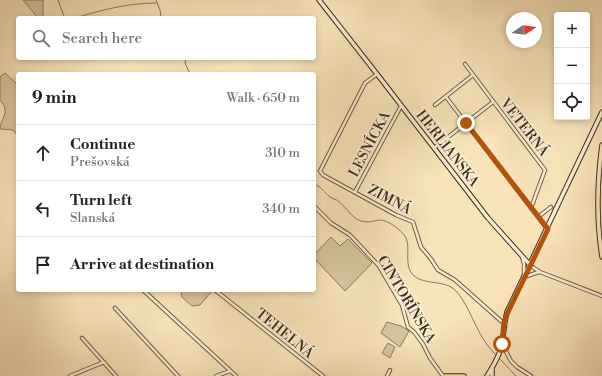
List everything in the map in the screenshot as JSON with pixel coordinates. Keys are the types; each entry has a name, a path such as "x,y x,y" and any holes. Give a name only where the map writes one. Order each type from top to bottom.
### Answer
{"main road":[{"name":"HERLIANSKA","path":"319,0 378,74 488,218 530,266"},
{"path":"487,376 500,352 504,322 508,312 602,112"},
{"path":"602,145 598,198 602,257"},
{"path":"492,368 492,376"},
{"path":"444,376 464,376"}],"street":[{"name":"VETERNÁ","path":"464,64 545,170 531,208"},
{"name":"ZIMNÁ","path":"378,74 365,83 320,170 323,175 396,215 413,222 421,247 438,270 455,280 500,321 504,322"},
{"path":"436,105 473,75"},
{"path":"446,97 548,229"},
{"path":"434,148 493,102"},
{"name":"LESNÍCKA","path":"355,192 401,106"},
{"path":"538,217 551,207"},
{"name":"CINTORÍNSKA","path":"316,208 331,223 350,235 379,266 402,305 408,327 423,344 430,358 444,376"},
{"path":"522,256 529,259 535,257"},
{"path":"522,256 524,264 524,278 540,272"},
{"name":"HERLIANSKA","path":"530,266 540,272 602,296"},
{"path":"145,292 236,376"},
{"name":"TEHELNÁ","path":"218,292 323,376"},
{"path":"115,308 178,376"},
{"path":"82,338 116,376"},
{"path":"502,344 511,361 518,368 531,376"},
{"path":"70,376 104,362"},
{"path":"387,376 390,370"},
{"path":"216,376 230,371"}],"shaded area":[{"path":"23,0 43,0 43,16 36,16"},
{"path":"5,73 16,83 16,134 13,130 0,129 5,108 0,100 0,77"},
{"path":"331,237 340,246 348,239 372,263 345,291 316,260 316,253"},
{"path":"181,292 211,292 200,305 192,306 182,297"},
{"path":"387,322 401,326 409,331 400,347 381,333"},
{"path":"388,343 395,347 390,358 382,353"}],"waterway":[{"path":"58,0 64,16"},
{"path":"156,0 161,16"},
{"path":"82,16 125,6 156,3"},
{"path":"186,60 185,63 189,72"},
{"path":"316,185 330,197 341,203 358,220 366,222 379,220 386,221 402,232 407,242 409,267 414,276 423,281 445,284 454,289 466,305 484,340 497,356"},
{"path":"499,358 516,376"}],"route":[{"path":"466,123 548,229 504,322 502,344"}]}
